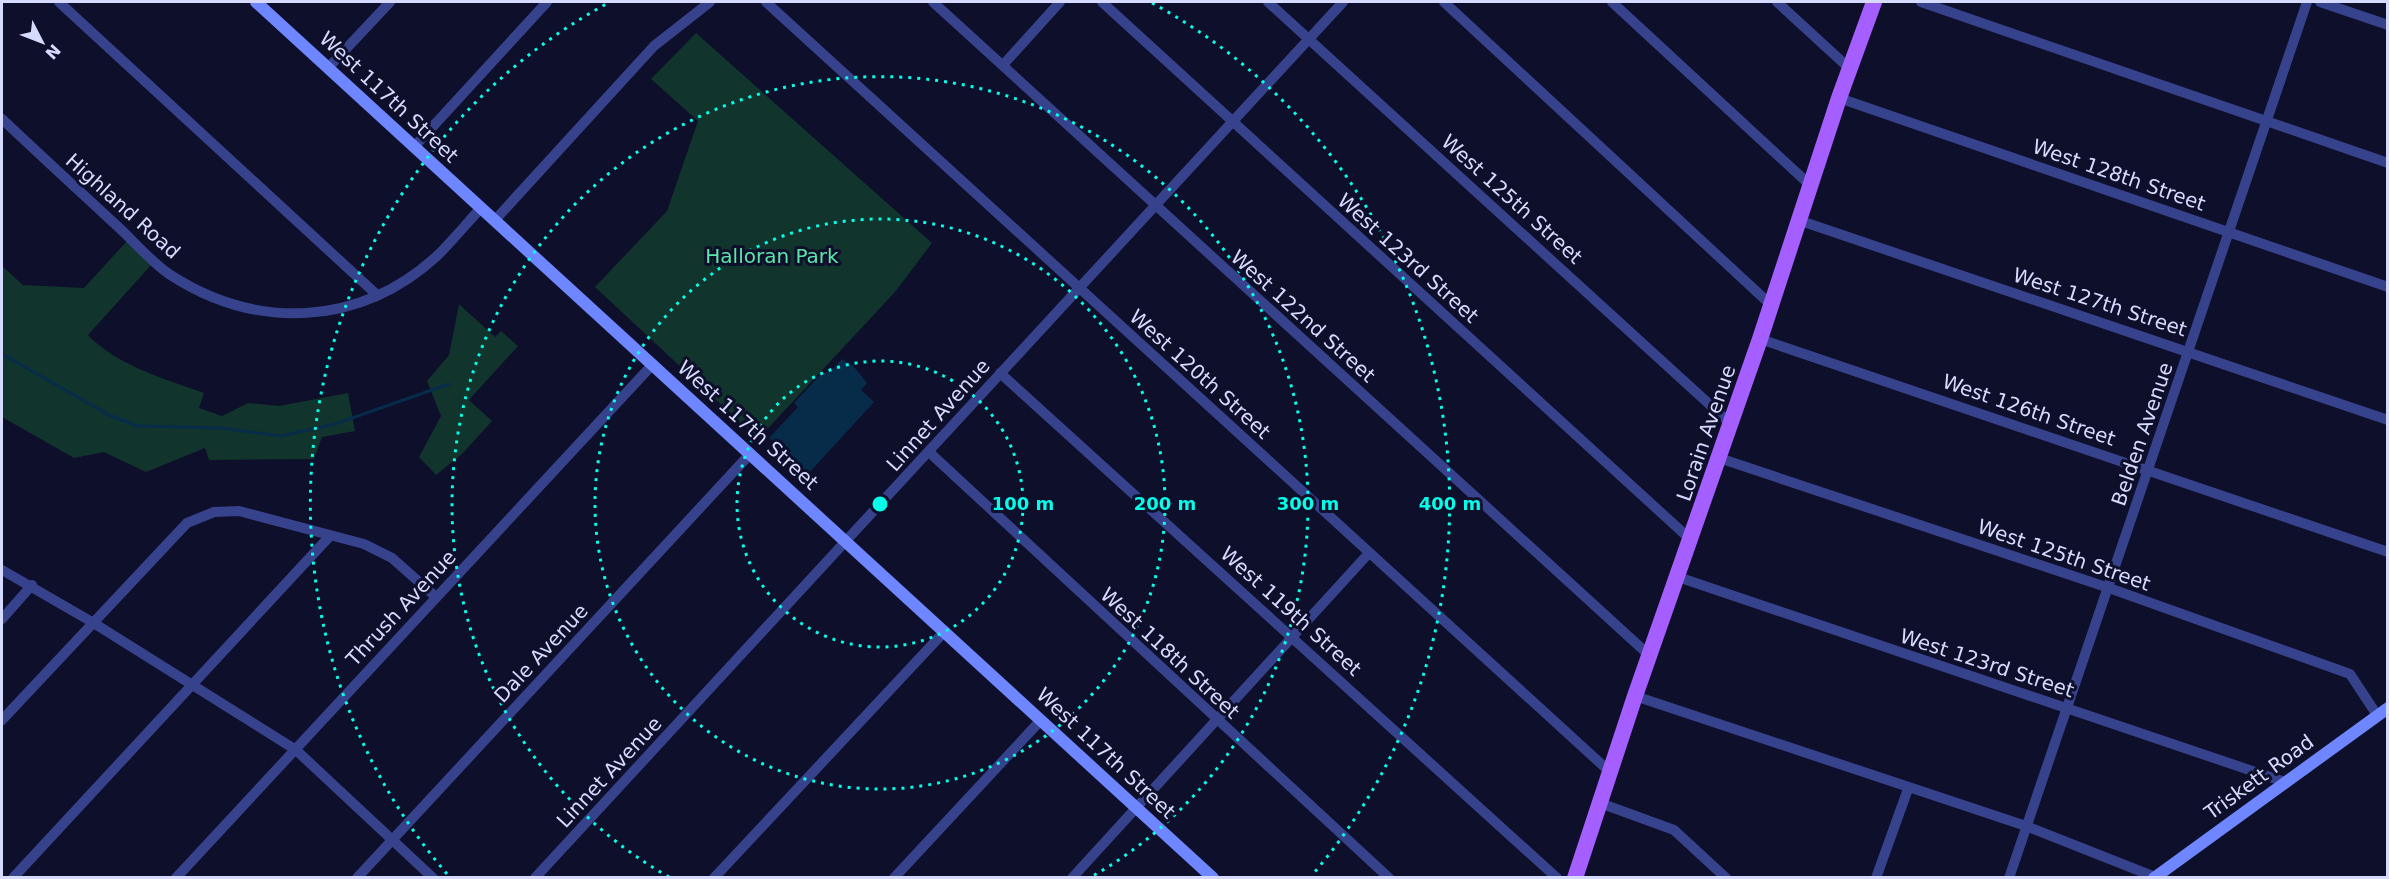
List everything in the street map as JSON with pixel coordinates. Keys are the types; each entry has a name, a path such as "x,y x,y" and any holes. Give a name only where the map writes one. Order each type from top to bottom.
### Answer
{"main road":[{"name":"West 117th Street","path":"256,2 1214,878"},
{"name":"Lorain Avenue","path":"1575,878 1635,696 1800,221 1839,98 1874,2"},
{"name":"Triskett Road","path":"2155,877 2388,708"}],"street":[{"path":"59,2 376,294"},
{"path":"328,68 390,2"},
{"path":"414,147 547,2"},
{"path":"495,220 654,46 710,2"},
{"name":"West 120th Street","path":"766,2 1610,772"},
{"name":"West 122nd Street","path":"933,2 1650,656"},
{"path":"1003,65 1060,2"},
{"name":"West 123rd Street","path":"1102,2 1690,540"},
{"name":"West 125th Street","path":"1268,2 1731,424"},
{"name":"Linnet Avenue","path":"535,878 1343,2"},
{"path":"1444,2 1771,305"},
{"path":"1612,2 1811,186"},
{"path":"1777,2 1850,69"},
{"path":"1921,2 2388,163"},
{"name":"Belden Avenue","path":"2009,878 2307,2"},
{"path":"2319,2 2388,25"},
{"name":"West 128th Street","path":"1839,98 2388,287"},
{"name":"Highland Road","path":"2,119 168,273 225,302 266,313 303,314 341,310 376,294 409,277 438,255 481,208"},
{"name":"West 127th Street","path":"1800,221 2189,350 2388,420"},
{"name":"West 126th Street","path":"1760,339 2388,552"},
{"name":"Thrush Avenue","path":"176,878 653,364"},
{"name":"West 119th Street","path":"1000,373 1557,878"},
{"name":"West 118th Street","path":"928,452 1389,878"},
{"name":"Dale Avenue","path":"357,878 750,454"},
{"name":"West 125th Street","path":"1719,458 2109,588 2350,674 2377,715"},
{"path":"2,720 187,523 214,512 239,511 330,537 364,544 392,558 436,597"},
{"path":"14,878 191,684 330,537"},
{"path":"1072,878 1369,553"},
{"path":"2,570 32,585 296,750 433,878"},
{"name":"West 123rd Street","path":"1678,577 2285,782"},
{"path":"2,619 32,585"},
{"path":"714,878 945,631"},
{"path":"1635,696 1908,789 2025,826 2155,877"},
{"path":"894,878 1041,720"},
{"path":"1876,878 1908,789"},
{"path":"1600,803 1674,831 1726,878"}],"green space":[{"name":"Halloran Park","path":"696,33 932,243 895,292 758,439 595,287 667,211 698,121 651,79"},
{"path":"127,241 152,264 88,335 99,346 142,370 204,393 199,408 222,416 248,403 279,406 348,393 355,431 322,437 314,459 209,460 205,448 146,472 104,452 74,458 2,417 2,266 23,285 84,288"},
{"path":"459,304 495,337 501,331 518,346 469,400 492,421 463,453 436,475 419,457 441,416 427,381 449,355"}],"water":[{"path":"842,359 854,367 867,383 861,390 874,402 808,474 769,438 798,407 794,403 820,375 832,370"}],"waterway":[{"path":"2,354 109,415 137,426 221,428 281,436 335,424 449,384"}]}
